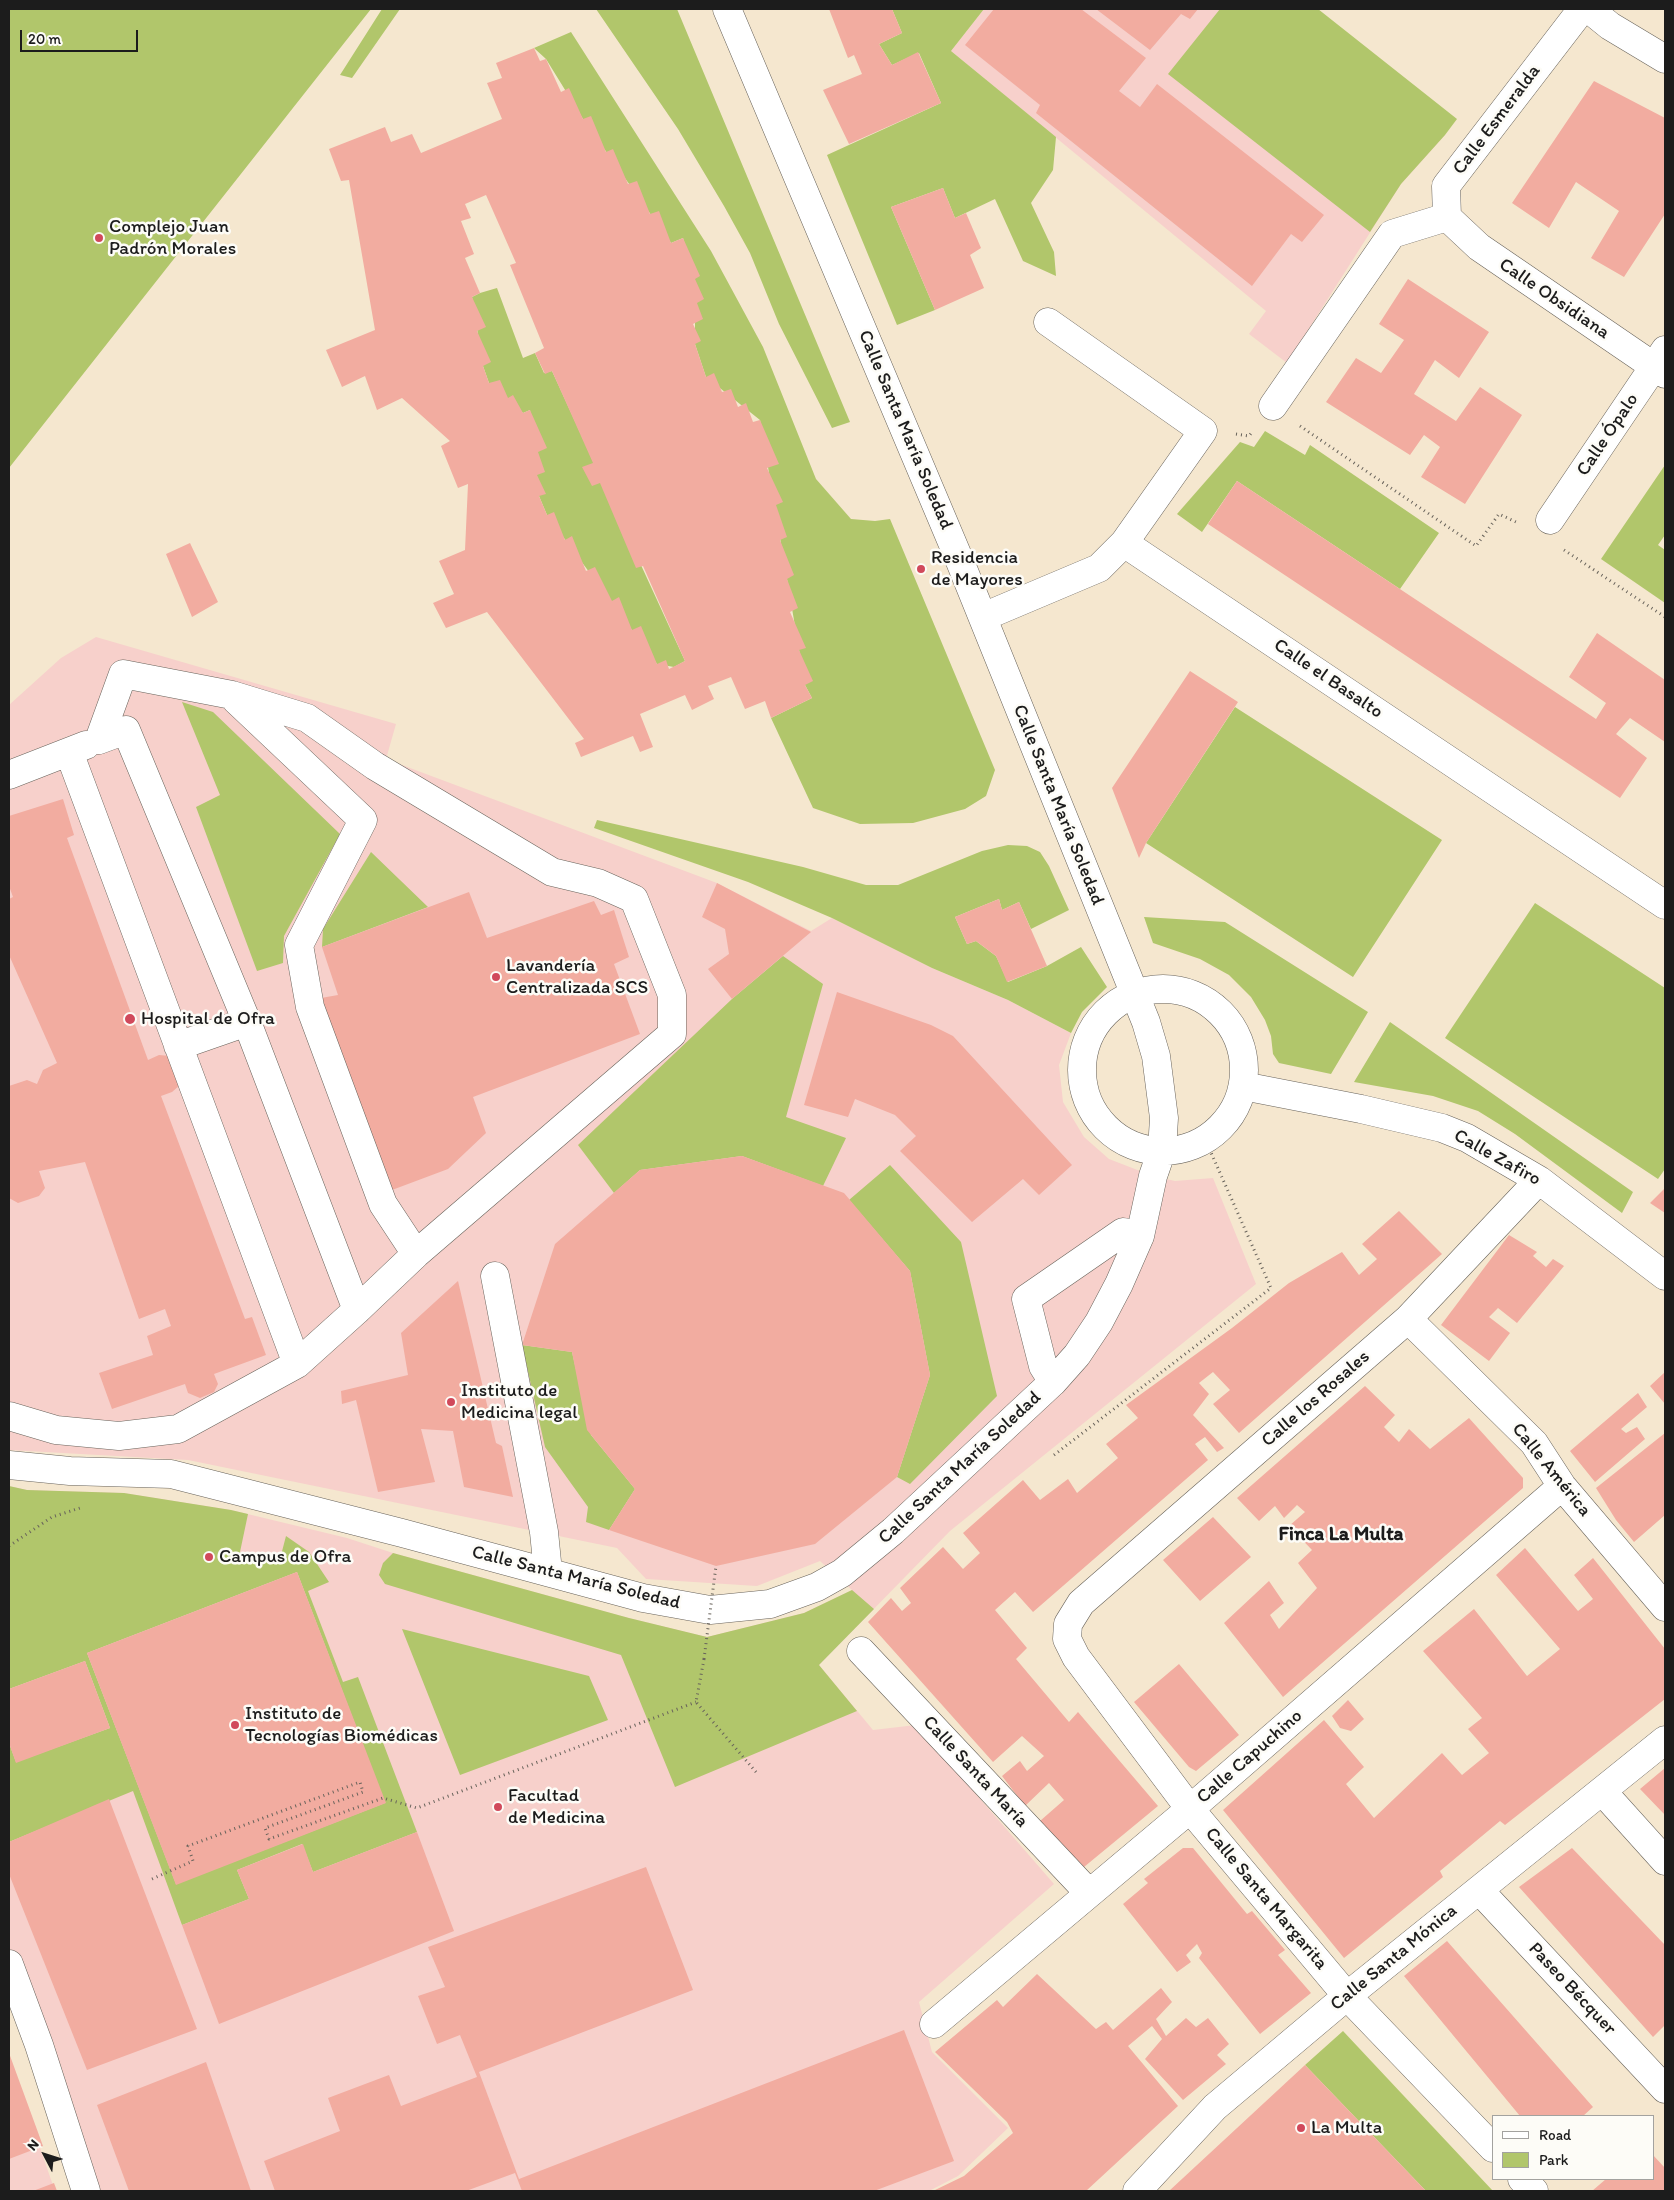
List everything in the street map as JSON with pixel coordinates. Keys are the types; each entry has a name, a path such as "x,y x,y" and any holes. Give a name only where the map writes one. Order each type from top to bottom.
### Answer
{"street":[{"name":"Calle Santa María Soledad","path":"9,1465 70,1471 171,1474 642,1598 710,1610 770,1604 817,1587 842,1573 894,1531 1053,1382 1077,1355 1099,1322 1119,1284 1140,1236 1153,1176 1162,1150 1164,1118 1156,1056 1146,1022 1133,994 983,617 727,9"},
{"name":"Calle Esmeralda","path":"1448,217 1446,186 1582,9"},
{"path":"1589,9 1610,26 1665,59"},
{"path":"1273,406 1392,234 1448,217"},
{"name":"Calle Obsidiana","path":"1448,217 1479,247 1661,364"},
{"path":"983,617 1099,568 1124,543 1203,431 1048,322"},
{"name":"Calle Ópalo","path":"1546,528 1661,364"},
{"name":"Calle el Basalto","path":"1124,543 1665,905"},
{"path":"9,1416 56,1430 119,1436 178,1429 297,1364 416,1254 672,1034 672,994 634,899 598,883 552,872 375,766 307,718 232,695 123,674 99,740"},
{"path":"232,695 363,820 300,945 310,1007 383,1204 416,1254"},
{"path":"9,775 126,730 247,1022 356,1310"},
{"path":"70,752 297,1364"},
{"path":"1155,988 1180,989 1208,1001 1230,1022 1242,1049 1245,1067 1243,1086 1236,1105 1228,1118 1205,1139 1178,1150 1143,1150 1128,1144 1106,1129 1091,1109 1084,1090 1081,1068 1085,1045 1095,1023 1112,1006 1133,994 1155,988"},
{"path":"178,1046 247,1022"},
{"name":"Calle Zafiro","path":"1243,1086 1362,1109 1442,1128 1467,1138 1539,1180 1665,1276"},
{"name":"Calle los Rosales","path":"1081,1603 1408,1319 1539,1180"},
{"path":"1053,1382 1043,1366 1026,1299 1123,1232 1140,1236"},
{"path":"495,1276 544,1532 548,1572"},
{"name":"Calle América","path":"1408,1319 1534,1443 1562,1486 1665,1607"},
{"name":"Calle Capuchino","path":"934,2024 1190,1809 1562,1486"},
{"name":"Calle Santa Margarita","path":"1081,1603 1068,1624 1067,1639 1076,1658 1190,1809 1347,1996 1492,2147"},
{"name":"Calle Santa María","path":"861,1651 1089,1894"},
{"name":"Calle Santa Mónica","path":"1137,2191 1215,2107 1347,1996 1665,1740"},
{"path":"1602,1791 1665,1861"},
{"name":"Paseo Bécquer","path":"1479,1890 1665,2089"},
{"path":"9,1964 86,2191"},
{"path":"1523,2180 1534,2191"}],"path":[{"path":"1203,431 1249,436 1273,406 1476,546 1499,514 1546,528 1665,617"},
{"path":"1054,1455 1271,1288 1205,1139"},
{"path":"696,1702 704,1659 716,1566"},
{"path":"696,1702 756,1772"},
{"path":"152,1879 193,1861 188,1846 360,1782 363,1792 265,1828 269,1839 383,1798 417,1808 696,1702"}],"shaded area":[{"path":"984,9 1285,9 1445,135 1401,184 1287,363 1249,334 1266,311 951,51"},
{"name":"Campus de Ofra","path":"96,637 396,724 386,759 717,883 811,931 832,918 932,968 1008,1000 1071,1033 1059,1065 1063,1102 1084,1137 1109,1159 1153,1176 1175,1181 1213,1178 1256,1284 950,1531 819,1665 873,1730 916,1725 1054,1884 919,2002 932,2052 1008,2128 958,2176 929,2191 86,2191 9,1964 9,1486 27,1490 124,1493 231,1510 347,1538 393,1553 629,1618 707,1637 804,1613 852,1590 820,1561 757,1586 646,1579 617,1548 188,1460 9,1450 9,705 61,658"},
{"path":"9,2059 55,2191 9,2191"}],"green space":[{"name":"Complejo Juan Padrón Morales","path":"9,9 371,9 9,468"},
{"path":"382,9 400,9 352,78 340,75"},
{"path":"596,9 677,9 850,422 832,428 779,324 750,253 724,206 678,129"},
{"path":"892,9 984,9 951,51 1056,137 1053,170 1031,203 1054,252 1056,276 1023,261 995,199 955,218 943,188 891,207 935,310 897,325 827,155 941,103 919,53 892,65 879,44 902,33"},
{"path":"1220,9 1318,9 1457,119 1401,184 1370,232 1168,74"},
{"path":"571,32 711,251 763,347 816,479 851,519 875,521 890,519 995,770 986,796 965,809 913,823 860,824 813,808 771,718 812,698 805,685 760,420 706,377 695,344 695,279 683,238 671,243 583,119 546,59 534,48"},
{"path":"497,288 523,358 535,353 544,373 552,371 685,661 674,667 657,664 547,515 539,496 530,410 523,413 489,383 483,366 472,297"},
{"path":"1265,431 1305,455 1310,445 1439,533 1400,589 1237,481 1202,532 1177,514 1240,442 1254,447"},
{"path":"1665,465 1665,535 1658,545 1665,550 1665,603 1601,559"},
{"path":"182,702 213,712 340,834 284,936 283,963 257,971 196,807 220,795"},
{"path":"1235,707 1442,840 1353,977 1146,843"},
{"path":"597,820 803,867 866,885 898,885 982,851 1008,845 1027,846 1040,852 1049,866 1069,910 1031,929 1019,902 1002,910 999,899 955,917 967,944 976,941 996,956 1008,982 1047,966 1081,947 1107,987 1082,1012 1071,1033 1008,1000 932,968 832,918 748,882 594,828"},
{"path":"371,852 428,907 322,947 323,929"},
{"path":"1535,903 1665,988 1665,1169 1658,1179 1445,1038"},
{"path":"1144,917 1225,922 1368,1012 1331,1074 1279,1063 1273,1054 1271,1036 1265,1020 1251,997 1229,975 1200,959 1153,943"},
{"path":"783,956 823,984 786,1117 846,1138 823,1186 742,1156 640,1170 614,1193 578,1145 732,999"},
{"path":"1390,1022 1633,1192 1622,1213 1515,1134 1478,1111 1433,1096 1354,1082"},
{"path":"890,1165 961,1242 997,1396 910,1484 897,1477 930,1375 910,1271 849,1200"},
{"path":"522,1345 572,1352 591,1435 635,1489 609,1530 586,1522 588,1507 545,1447"},
{"path":"9,1486 27,1490 124,1493 248,1514 240,1552 280,1559 286,1536 309,1552 329,1582 308,1591 343,1682 358,1677 417,1832 313,1872 302,1844 237,1870 249,1899 182,1925 133,1791 9,1842 9,1743 16,1762 110,1728 85,1661 9,1689","holes":["297,1572 385,1803 176,1884 87,1653"]},
{"path":"393,1553 629,1618 707,1637 804,1613 852,1590 874,1609 819,1665 857,1711 675,1787 621,1655 385,1584 379,1575 383,1563"},
{"path":"402,1629 589,1676 608,1720 460,1775"},
{"path":"1343,2031 1493,2191 1426,2191 1305,2065"}],"building":[{"path":"829,9 892,9 902,33 879,44 892,65 918,52 941,103 849,144 823,90 862,74 854,55 848,58"},
{"path":"994,9 1081,9 1146,58 1119,91 1140,107 1157,84 1324,215 1302,242 1291,234 1252,286 1036,113 1040,105 965,45"},
{"path":"1096,9 1198,9 1190,19 1181,14 1150,50"},
{"path":"534,48 540,61 546,59 561,92 569,88 583,119 591,116 606,152 613,149 628,184 637,181 650,214 659,211 671,243 683,238 700,276 695,279 704,299 697,303 703,319 693,324 701,341 695,344 706,377 714,373 722,392 731,389 738,407 746,403 753,422 760,420 779,464 767,468 783,502 776,505 787,537 780,540 794,575 787,579 798,608 790,612 806,648 799,650 813,681 805,685 812,698 771,718 765,701 745,709 731,677 708,686 714,699 692,710 685,695 640,714 653,747 640,752 633,736 581,757 575,743 584,739 487,612 446,628 433,603 454,594 439,561 465,550 468,484 458,488 441,446 450,441 402,398 377,410 365,376 342,387 326,350 375,330 349,180 341,181 329,149 385,127 391,142 412,134 421,153 502,119 487,83 502,78 496,63","holes":["486,195 516,263 510,265 544,348 535,353 545,374 552,371 593,463 582,467 592,486 600,483 636,568 643,566 685,661 669,669 666,660 657,664 641,626 632,630 619,597 612,601 595,567 586,571 572,536 565,540 554,512 547,515 539,496 546,494 537,475 545,472 538,452 547,448 530,410 523,413 513,395 508,398 500,380 489,383 483,366 491,362 477,331 486,327 472,297 480,293 465,258 474,254 461,221 471,218 465,204"]},
{"path":"1594,81 1665,118 1665,214 1624,277 1591,258 1619,211 1576,182 1549,228 1512,203"},
{"path":"943,188 955,218 966,213 981,248 970,255 984,288 935,310 891,207"},
{"path":"1408,279 1489,332 1459,378 1435,360 1414,394 1456,421 1480,387 1522,415 1465,504 1421,477 1440,447 1424,435 1410,455 1326,402 1356,358 1381,373 1404,340 1379,324"},
{"path":"1237,481 1596,719 1606,703 1569,677 1597,633 1665,680 1665,742 1630,718 1616,734 1647,758 1620,798 1208,524"},
{"path":"190,543 218,602 192,617 166,554"},
{"path":"1190,671 1238,702 1146,843 1139,858 1112,788"},
{"path":"63,799 74,835 67,838 148,1060 159,1055 170,1056 180,1085 172,1092 161,1096 245,1319 252,1317 266,1355 214,1374 218,1384 214,1392 200,1398 188,1393 185,1384 112,1409 99,1373 153,1355 147,1336 171,1326 165,1309 139,1319 85,1162 39,1171 45,1188 39,1196 18,1203 9,1198 9,1086 27,1080 37,1084 43,1070 57,1063 9,955 9,899 13,897 9,886 9,816"},
{"path":"717,883 811,932 732,999 708,969 729,954 725,929 702,917"},
{"path":"469,892 487,938 594,901 601,915 614,910 629,957 614,964 640,1034 473,1097 486,1133 448,1169 392,1190 321,998 338,995 322,947"},
{"path":"999,899 1002,910 1019,902 1047,966 1007,982 996,956 976,941 967,944 955,917"},
{"path":"837,992 931,1025 953,1036 1072,1165 1039,1195 1023,1179 972,1222 900,1151 916,1136 895,1115 855,1099 848,1117 804,1105"},
{"path":"742,1156 844,1193 910,1271 930,1375 897,1477 815,1544 716,1566 609,1530 635,1489 587,1430 572,1352 522,1345 555,1244 640,1170"},
{"path":"1665,1188 1665,1213 1650,1203"},
{"path":"1399,1211 1442,1254 1239,1433 1213,1404 1230,1390 1213,1372 1199,1383 1209,1394 1193,1415 1224,1448 1217,1452 1205,1437 1195,1444 1208,1460 1033,1612 1015,1592 995,1610 1027,1648 1016,1659 1069,1722 1078,1712 1158,1806 1084,1867 1040,1821 1064,1800 1049,1783 1025,1806 1002,1776 1020,1761 1027,1771 1044,1756 1022,1736 993,1762 868,1622 891,1598 902,1611 911,1603 900,1588 943,1547 963,1569 980,1553 963,1533 1023,1480 1040,1500 1068,1479 1077,1493 1118,1458 1106,1444 1138,1418 1126,1405 1232,1328 1289,1283 1342,1252 1359,1275 1377,1259 1362,1244"},
{"path":"1509,1235 1537,1252 1533,1256 1546,1267 1553,1259 1564,1266 1517,1323 1498,1308 1489,1317 1510,1333 1489,1361 1441,1325"},
{"name":"Instituto de Medicina legal","path":"458,1281 496,1443 502,1446 513,1497 464,1487 453,1431 421,1429 435,1482 378,1492 356,1400 342,1404 341,1391 408,1375 401,1333"},
{"path":"1665,1372 1665,1404 1650,1386"},
{"path":"1365,1386 1395,1415 1384,1427 1399,1442 1409,1429 1430,1449 1469,1418 1523,1478 1523,1488 1283,1697 1224,1623 1269,1581 1284,1603 1270,1615 1279,1629 1317,1588 1298,1563 1312,1550 1289,1526 1305,1512 1297,1505 1284,1518 1275,1506 1259,1521 1237,1498"},
{"path":"1638,1393 1647,1407 1621,1429 1626,1433 1637,1427 1645,1439 1595,1482 1570,1451"},
{"path":"1665,1433 1665,1515 1634,1542 1616,1520 1596,1488"},
{"path":"1213,1517 1251,1557 1200,1601 1163,1560"},
{"path":"1525,1548 1578,1611 1593,1599 1574,1575 1593,1558 1665,1649 1665,1699 1505,1825 1500,1821 1440,1871 1443,1877 1344,1958 1223,1810 1324,1720 1364,1767 1346,1784 1374,1818 1442,1753 1462,1775 1489,1753 1468,1729 1482,1718 1423,1651 1474,1609 1527,1676 1560,1649 1496,1575"},
{"name":"Instituto de Tecnologías Biomédicas","path":"297,1572 386,1803 176,1885 87,1653"},
{"path":"85,1661 110,1728 16,1763 9,1743 9,1689"},
{"path":"1179,1664 1239,1735 1196,1771 1189,1767 1134,1702"},
{"path":"1348,1700 1364,1719 1351,1731 1340,1728 1332,1716"},
{"path":"1665,1768 1665,1815 1640,1789"},
{"path":"109,1799 197,2029 87,2070 9,1874 9,1842"},
{"path":"417,1832 454,1931 219,2024 182,1925 249,1899 237,1870 303,1844 313,1872"},
{"path":"1183,1848 1193,1848 1247,1914 1252,1911 1285,1950 1278,1955 1311,1993 1260,2034 1199,1958 1202,1953 1197,1944 1186,1955 1191,1962 1177,1972 1123,1904 1148,1883 1144,1879"},
{"path":"1572,1848 1665,1945 1665,2025 1653,2037 1519,1887"},
{"path":"646,1867 693,1990 479,2072 519,2179 904,2030 954,2161 874,2191 522,2191 515,2173 466,2191 275,2191 264,2161 340,2131 328,2098 389,2075 401,2106 477,2077 460,2035 437,2044 418,1996 445,1987 428,1947"},
{"path":"1447,1941 1593,2107 1584,2115 1519,2115 1404,1976"},
{"path":"1037,1974 1096,2029 1106,2022 1113,2030 1161,1988 1172,2002 1156,2019 1166,2036 1186,2018 1196,2027 1208,2018 1229,2044 1217,2055 1226,2064 1183,2100 1145,2059 1162,2039 1152,2026 1128,2046 1178,2106 1086,2191 933,2191 964,2176 1013,2133 1007,2122 935,2052 997,2000 1003,2007"},
{"path":"9,2053 43,2146 9,2159"},
{"path":"206,2062 251,2191 129,2191 97,2105"},
{"name":"La Multa","path":"1305,2065 1426,2191 1169,2191"},
{"path":"1654,2156 1665,2168 1665,2191 1592,2191 1605,2180 1654,2180"},
{"path":"54,2183 57,2191 33,2191"}],"place":[{"name":"Complejo Juan Padrón Morales","path":"99,238"},
{"name":"Residencia de Mayores","path":"921,569"},
{"name":"Lavandería Centralizada SCS","path":"496,977"},
{"name":"Hospital de Ofra","path":"130,1019"},
{"name":"Instituto de Medicina legal","path":"451,1402"},
{"name":"Campus de Ofra","path":"209,1557"},
{"name":"Instituto de Tecnologías Biomédicas","path":"235,1725"},
{"name":"Facultad de Medicina","path":"498,1807"},
{"name":"La Multa","path":"1301,2128"}],"district":[{"name":"Finca La Multa","path":"1341,1535"}]}
